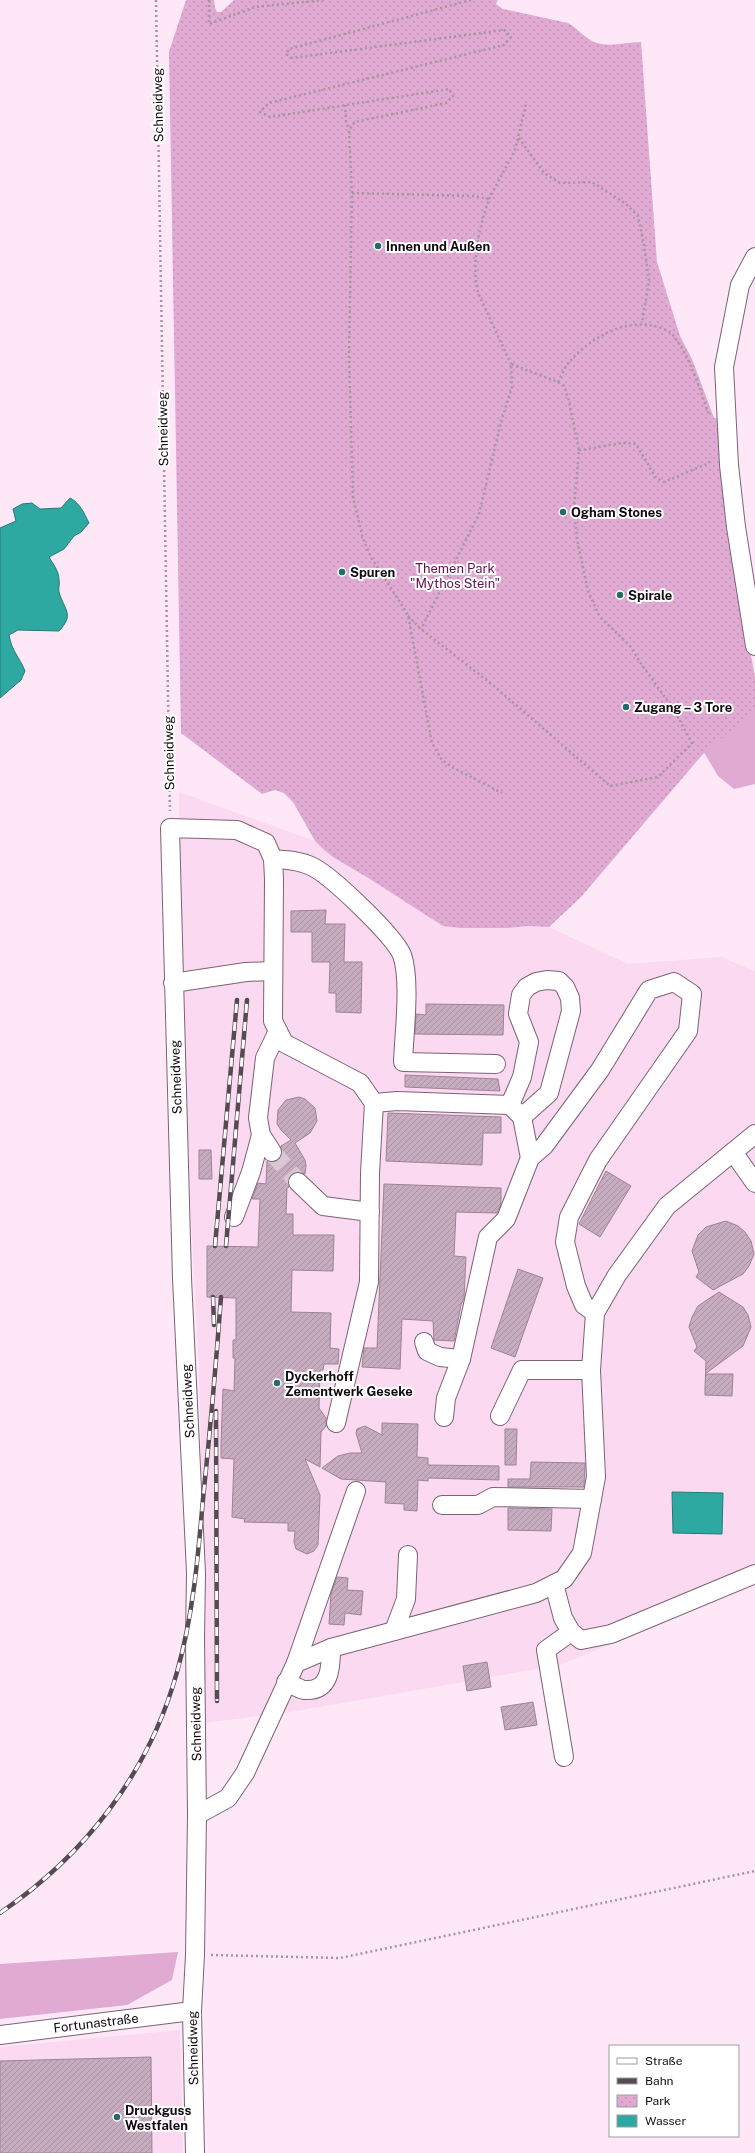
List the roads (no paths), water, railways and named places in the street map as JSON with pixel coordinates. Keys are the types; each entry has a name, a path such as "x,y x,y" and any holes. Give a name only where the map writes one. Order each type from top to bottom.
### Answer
{"street":[{"path":"755,257 740,284 724,367 731,480 736,527 755,646"},
{"name":"Schneidweg","path":"195,2153 192,2011 195,1955 198,1815 194,1638 196,1573 182,1286 170,828 238,830 266,843 273,859"},
{"path":"336,1423 369,1282 374,1103 360,1083 284,1043 273,1020 273,859 295,860 313,867 333,882 388,934 402,955 406,979 402,1062 496,1064"},
{"path":"173,983 218,975 272,971"},
{"path":"374,1103 397,1100 516,1111 549,1093 571,1011 570,998 565,987 559,981 547,980 536,982 527,987 521,995 518,1014 529,1042 516,1111 530,1158"},
{"path":"444,1417 446,1398 462,1359 488,1238 506,1219 530,1158 544,1146 600,1070 648,990 674,982 692,994 688,1031 598,1160 569,1217 564,1242 576,1286 584,1305 595,1313"},
{"path":"272,1152 261,1135 258,1118 265,1058 278,1031"},
{"path":"296,1663 331,1648 536,1593 564,1579 582,1553 596,1477 591,1370 595,1313 617,1275 667,1206 755,1134"},
{"path":"234,1217 251,1172 261,1135"},
{"path":"733,1152 755,1183"},
{"path":"298,1182 323,1206 370,1212"},
{"path":"424,1342 427,1351 440,1357 462,1359"},
{"path":"500,1416 522,1370 591,1370"},
{"path":"198,1815 228,1798 245,1773 296,1663 356,1491"},
{"path":"442,1505 478,1505 493,1497 592,1499"},
{"path":"394,1631 406,1598 408,1555"},
{"path":"554,1584 563,1618 570,1632 582,1640 611,1634 755,1574"},
{"path":"564,1757 546,1650 570,1632"},
{"path":"286,1682 304,1690 316,1688 326,1682 331,1668 331,1648"},
{"name":"Fortunastraße","path":"0,2035 192,2011"}],"water":[{"path":"70,498 79,505 89,523 81,532 74,536 64,549 49,557 58,574 59,592 67,612 66,620 59,631 18,630 9,635 12,646 25,671 21,680 0,698 0,528 16,521 13,509 22,504 32,503 40,509 61,508"},
{"path":"672,1492 723,1493 722,1534 673,1533"}],"tunnel":[{"path":"272,1152 298,1182"}],"railway":[{"path":"215,1246 237,1000"},
{"path":"226,1246 247,1000"},
{"path":"213,1297 214,1325"},
{"path":"0,1913 31,1890 60,1865 86,1838 110,1809 131,1777 149,1744 165,1709 183,1651 194,1586 221,1297"},
{"path":"216,1411 217,1701"}],"place":[{"name":"Innen und Außen","path":"378,246"},
{"name":"Ogham Stones","path":"563,512"},
{"name":"Spuren","path":"342,572"},
{"name":"Spirale","path":"620,595"},
{"name":"Zugang – 3 Tore","path":"626,707"},
{"name":"Dyckerhoff Zementwerk Geseke","path":"277,1383"},
{"name":"Druckguss Westfalen","path":"117,2117"}],"park label":[{"name":"Themen Park \"Mythos Stein\"","path":"455,576"}]}
